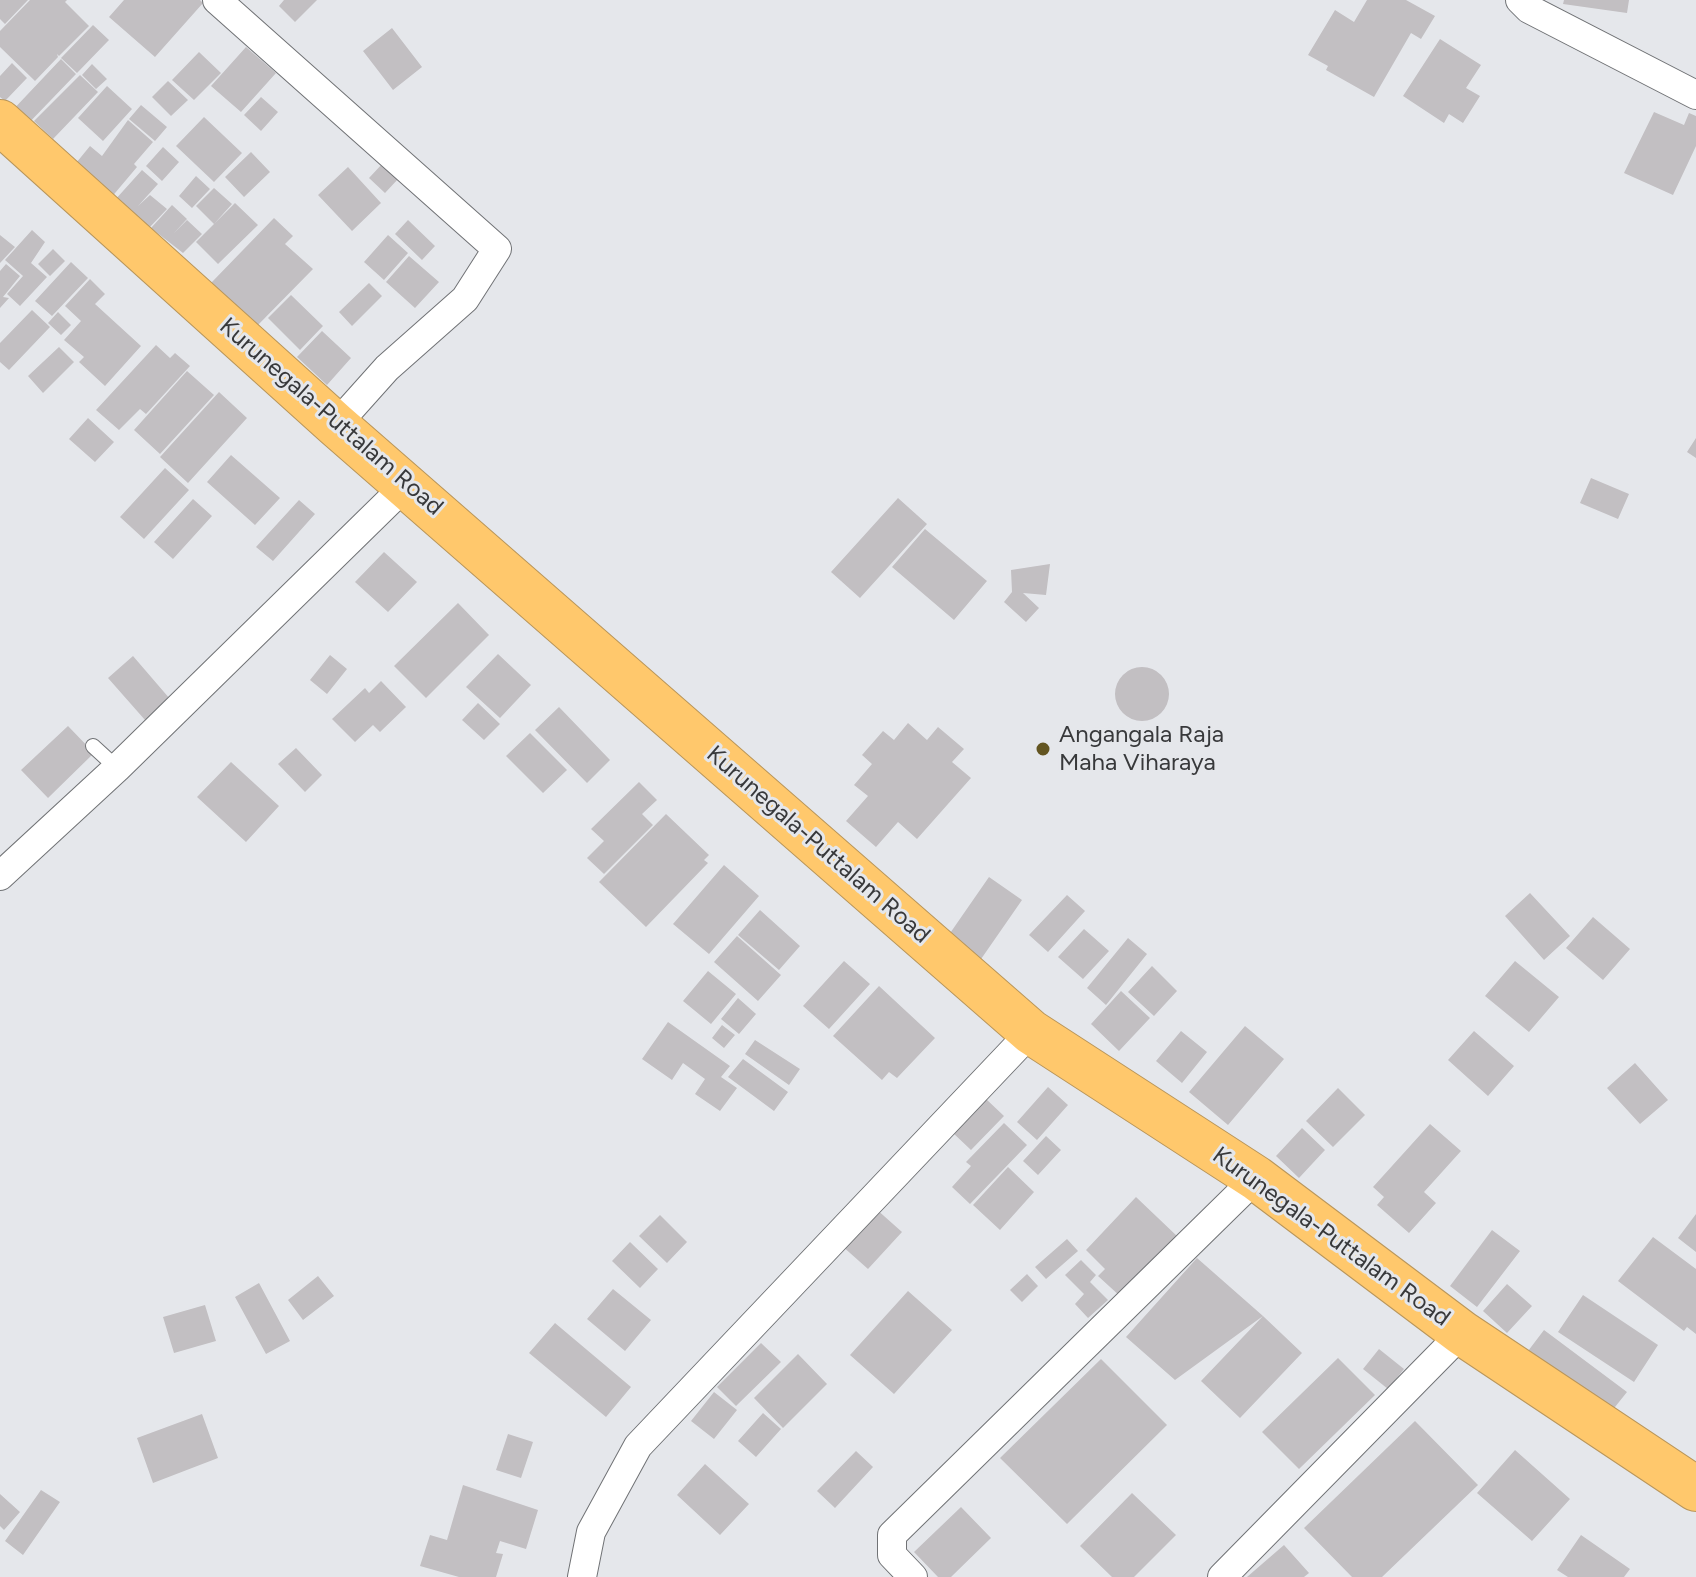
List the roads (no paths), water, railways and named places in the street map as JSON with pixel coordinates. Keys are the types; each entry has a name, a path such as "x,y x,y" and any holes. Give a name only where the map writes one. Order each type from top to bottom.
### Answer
{"highway":[{"name":"Kurunegala-Puttalam Road","path":"0,122 336,425 1031,1032 1256,1178 1462,1333 1696,1489"}],"street":[{"path":"217,0 497,249 465,299 387,368 336,425"},
{"path":"1520,0 1529,9 1696,95"},
{"path":"0,876 117,768 407,484"},
{"path":"582,1577 591,1532 638,1446 1031,1032"},
{"path":"913,1577 892,1555 892,1535 1256,1178"},
{"path":"1222,1577 1462,1333"}],"lane":[{"path":"93,746 117,768"}],"place":[{"name":"Angangala Raja Maha Viharaya","path":"1043,749"}]}
